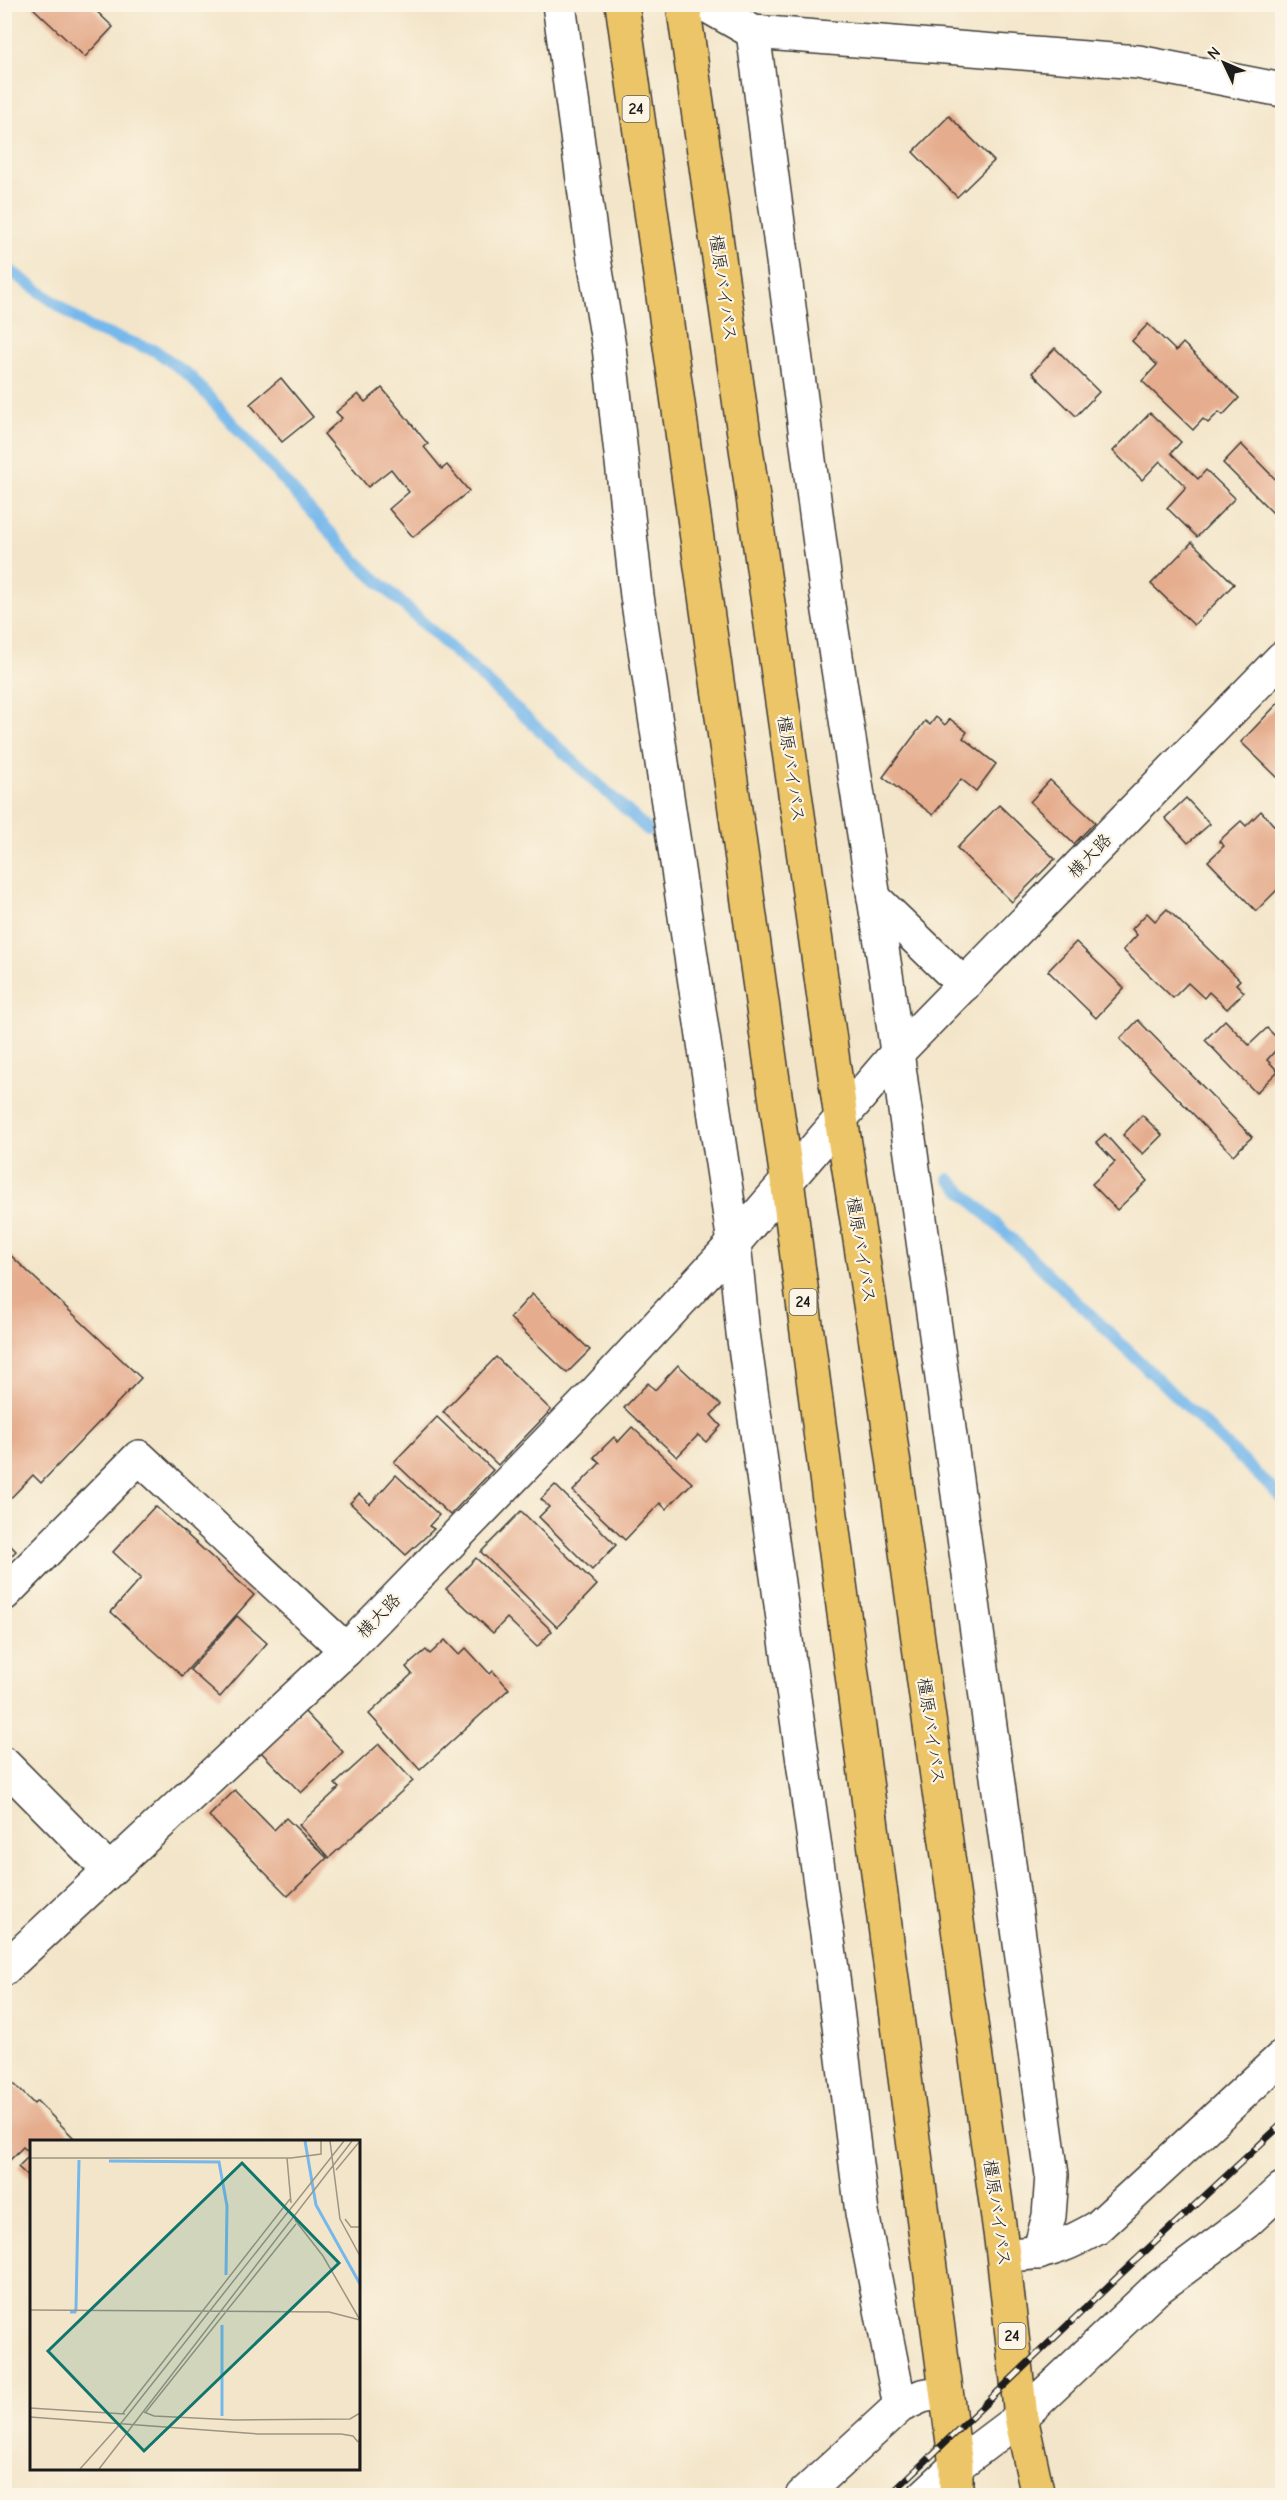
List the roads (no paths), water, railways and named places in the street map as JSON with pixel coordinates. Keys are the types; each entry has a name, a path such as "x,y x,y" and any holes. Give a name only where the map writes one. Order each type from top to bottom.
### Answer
{"highway":[{"name":"24","path":"622,4 787,1180 956,2481"},
{"name":"橿原バイパス","path":"683,4 841,1118 886,1407 1003,2254 1021,2417 1038,2496"}],"street":[{"path":"560,4 593,253 609,348 637,596 734,1243 746,1357 832,1969 862,2213 900,2406"},
{"path":"704,4 753,32 1138,62 1282,90"},
{"path":"753,32 828,605 897,1053 1052,2175 1049,2216 1039,2253"},
{"name":"横大路","path":"4,1969 346,1650 598,1390 734,1243 897,1053 1282,658"},
{"path":"874,898 964,985"},
{"path":"4,1594 139,1457 346,1650"},
{"path":"4,1764 109,1870"},
{"path":"1003,2254 1039,2253 1068,2244 1097,2228 1282,2057"},
{"path":"924,2496 956,2481 1155,2290 1246,2222 1282,2188"},
{"path":"802,2496 900,2406 922,2396 944,2392"}],"waterway":[{"path":"4,266 90,328 156,351 190,376 356,561 648,830"},
{"path":"949,1179 1282,1498"}],"railway":[{"path":"889,2496 1123,2272 1282,2124"}]}
